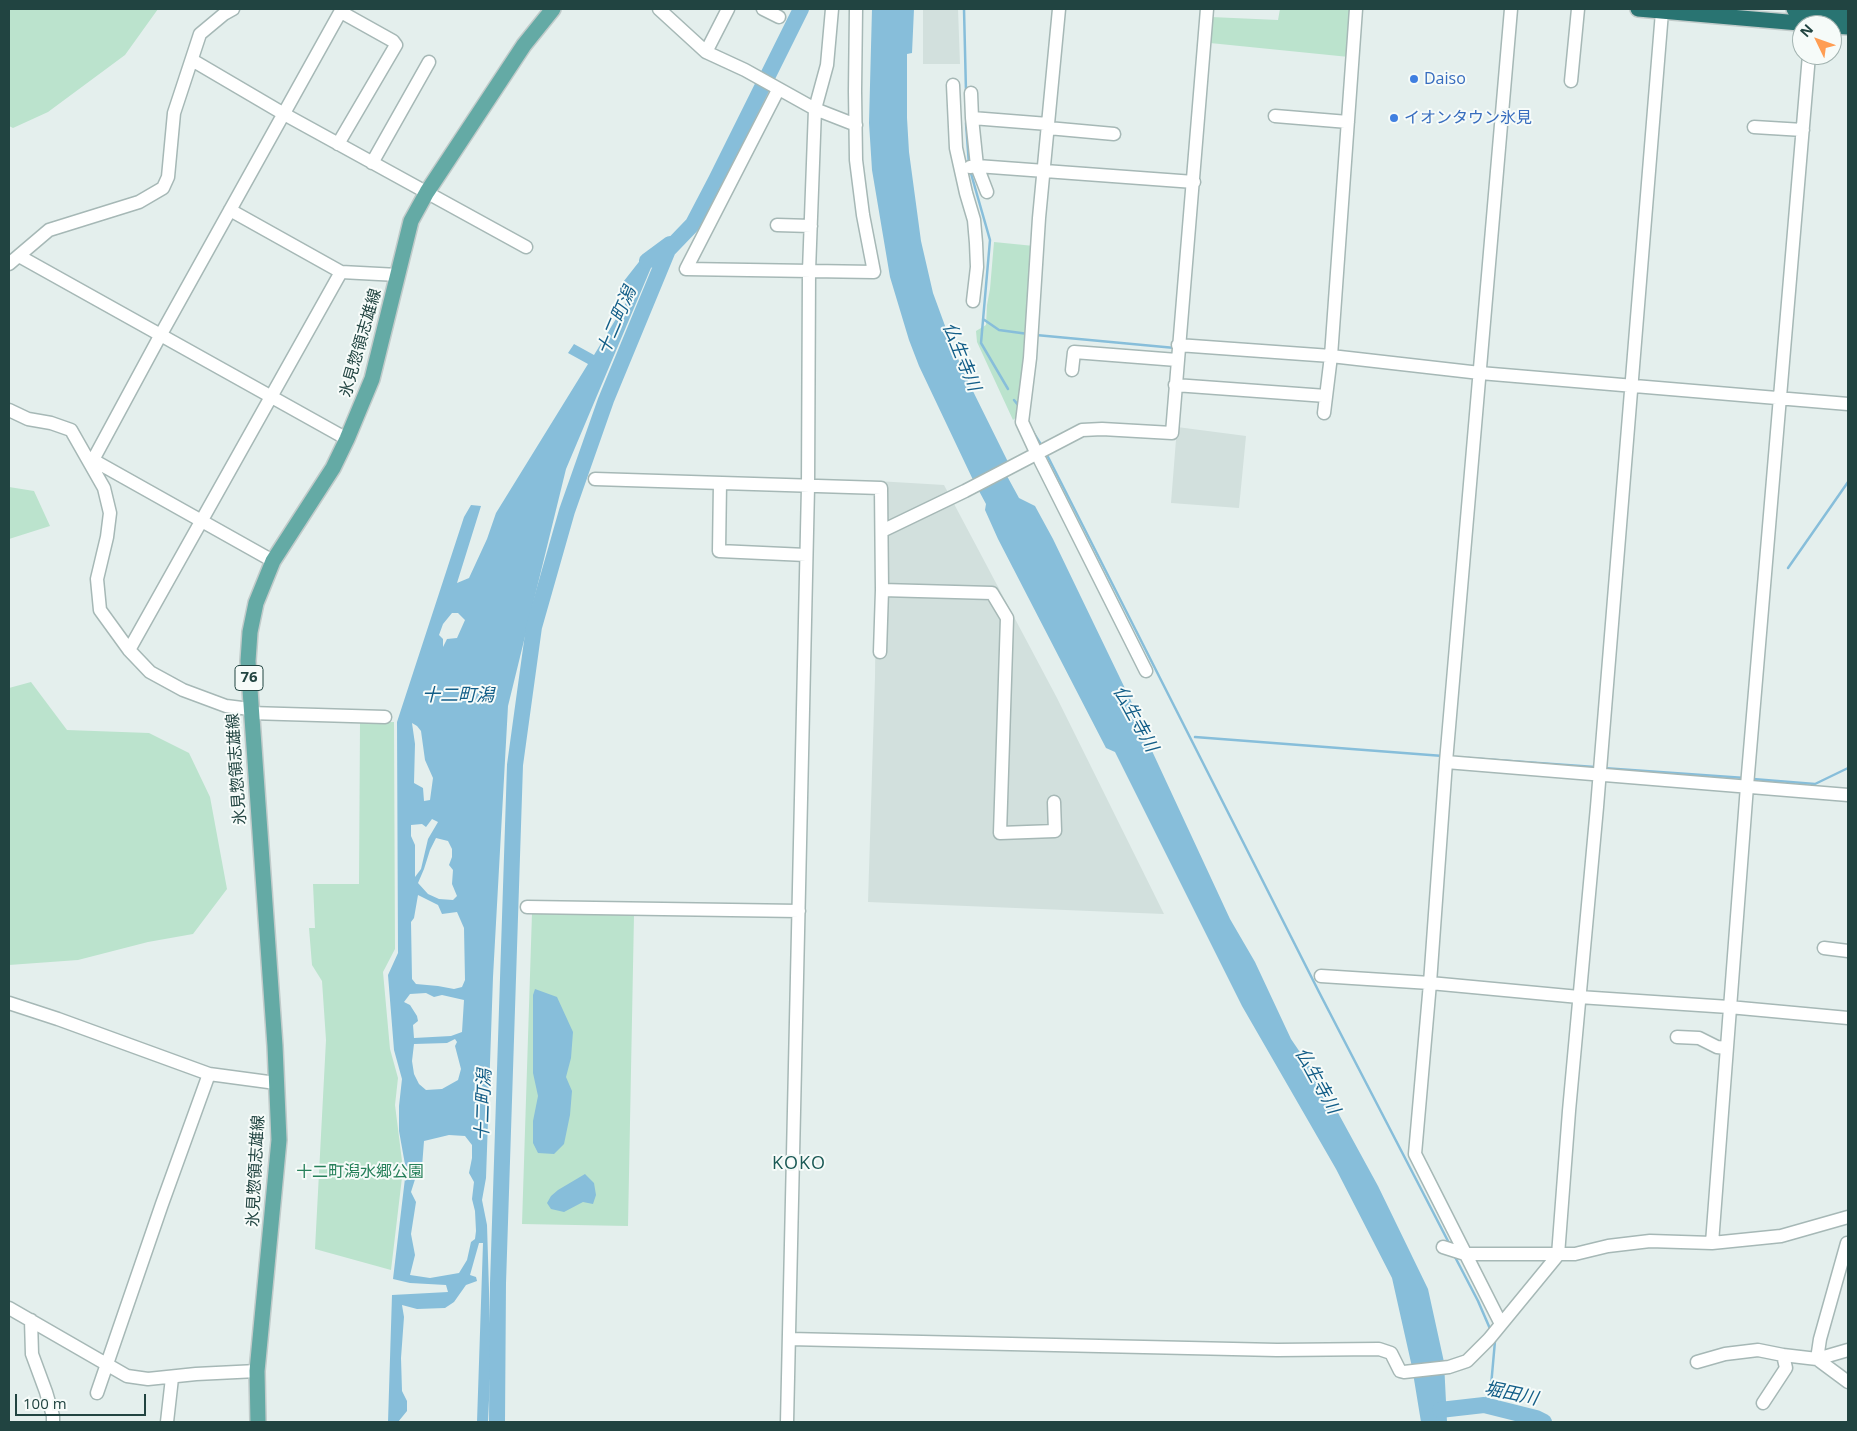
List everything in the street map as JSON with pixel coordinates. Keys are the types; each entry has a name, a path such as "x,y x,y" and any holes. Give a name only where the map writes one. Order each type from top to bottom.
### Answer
{"highway":[{"path":"1638,9 1662,12 1792,18"},
{"path":"1794,9 1806,15"}],"main road":[{"name":"氷見惣領志雄線","path":"258,1422 257,1371 278,1140 275,1046 250,711 248,661 250,632 256,603 273,561 333,468 372,379 411,221 427,192 524,45 552,9"}],"street":[{"path":"9,264 49,230 139,202 163,188 168,177 174,113 200,34 233,9"},
{"path":"659,9 706,52 745,70 778,90 816,109 856,125"},
{"path":"706,52 728,9"},
{"path":"763,9 779,17"},
{"path":"787,1422 808,487 809,271 816,109 827,65 832,9"},
{"path":"778,90 686,270 874,272 863,215 856,160 856,9"},
{"path":"1059,9 1027,387 1022,422 1146,671"},
{"path":"882,531 965,491 1082,430 1102,429 1172,433 1207,9"},
{"path":"1324,413 1331,356 1356,9"},
{"path":"1501,1324 1415,1154 1446,762 1511,9"},
{"path":"1571,82 1578,9"},
{"path":"92,461 342,10 393,41 396,45 338,144"},
{"path":"789,1339 1379,1350 1391,1354 1400,1371 1404,1372 1449,1367 1467,1361 1501,1324 1558,1255 1579,997 1600,775 1630,386 1662,12"},
{"path":"192,60 284,114 526,247"},
{"path":"372,163 429,62"},
{"path":"1712,1243 1747,786 1808,65"},
{"path":"953,85 956,148 974,220 977,268 973,301"},
{"path":"971,93 976,166 987,192"},
{"path":"1275,116 1348,122"},
{"path":"972,118 1114,134"},
{"path":"1754,127 1803,130"},
{"path":"960,170 976,166 1194,182"},
{"path":"230,210 341,272 398,275"},
{"path":"777,225 811,226"},
{"path":"19,256 160,336 347,438"},
{"path":"129,650 341,272"},
{"path":"1178,345 1331,356 1480,373 1848,404"},
{"path":"1072,370 1074,352 1177,360"},
{"path":"1175,385 1326,396"},
{"path":"9,410 28,420 71,430 92,461 104,488 110,513 107,537 97,579 100,610 129,650 150,672 183,690 226,706 250,711 385,717"},
{"path":"92,461 273,561"},
{"path":"595,478 808,487 881,488 882,590 880,652"},
{"path":"720,483 719,551 806,555"},
{"path":"882,590 992,593 1007,618 1000,833 1055,831 1054,802"},
{"path":"1446,762 1848,794"},
{"path":"527,907 799,911"},
{"path":"1824,948 1848,951"},
{"path":"1321,976 1430,983 1579,997 1729,1007 1848,1018"},
{"path":"9,1003 209,1074 276,1083"},
{"path":"1677,1037 1699,1038 1716,1047 1726,1048"},
{"path":"97,1393 209,1074"},
{"path":"1443,1247 1465,1254 1575,1254 1608,1246 1650,1241 1712,1243 1782,1236 1848,1217"},
{"path":"1818,1359 1820,1339 1847,1243"},
{"path":"9,1308 127,1376 148,1379 257,1371"},
{"path":"31,1320 32,1354 46,1392 53,1422"},
{"path":"1697,1362 1725,1354 1758,1350 1818,1359 1848,1350"},
{"path":"1763,1403 1786,1368 1782,1355"},
{"path":"1818,1359 1848,1382"},
{"path":"167,1422 172,1378"}],"shaded area":[{"path":"923,9 958,9 960,64 923,64"},
{"path":"1177,427 1246,436 1239,508 1171,503"},
{"path":"877,481 944,485 1057,698 1164,914 868,902 875,677"}],"green space":[{"path":"9,9 158,9 125,55 48,112 13,128 9,126"},
{"path":"1280,9 1352,9 1349,57 1210,43 1211,17 1278,20"},
{"path":"994,242 1034,246 1020,414 1013,420 977,342 976,331 986,325"},
{"path":"9,487 34,491 50,526 9,539"},
{"path":"31,682 67,730 149,733 189,753 210,797 227,889 193,934 148,942 78,960 9,965 9,688"},
{"name":"十二町潟水郷公園","path":"394,722 395,949 383,972 390,1049 398,1078 395,1105 403,1169 391,1270 315,1249 326,1040 322,981 312,965 309,928 315,928 313,884 359,884 360,723"},
{"path":"532,913 634,915 628,1226 522,1224"}],"water":[{"path":"872,9 914,9 912,53 907,54 907,118 909,152 921,241 933,293 948,334 963,371 1009,464 974,482 919,366 890,277 872,170 869,123"},
{"name":"十二町潟","path":"642,258 653,263 566,469 508,706 493,977 486,1178 482,1200 487,1225 491,1356 488,1422 477,1422 483,1243 479,1243 470,1275 476,1277 477,1281 466,1285 454,1302 445,1308 417,1309 402,1305 404,1317 401,1358 402,1391 407,1401 407,1411 398,1422 388,1422 392,1295 448,1292 446,1285 410,1283 393,1279 406,1170 399,1131 402,1079 394,1050 388,975 398,953 397,722 464,517 471,505 481,506 457,583 469,578 487,539 496,513 588,364 568,353 574,344 594,355 630,296 620,286","holes":["452,613 458,613 465,620 457,638 447,639 443,647 443,639 439,635 443,624","412,723 421,731 425,760 433,778 430,800 424,801 423,788 414,783 415,744","432,819 438,822 428,839 421,869 415,877 415,845 411,836 411,825 422,824 426,827","436,838 448,841 452,849 449,865 453,870 452,884 457,896 453,900 439,899 428,894 418,883","418,895 438,905 442,914 457,912 464,928 465,980 462,987 454,989 416,984 412,979 411,922 414,918","426,993 434,997 442,995 464,1000 462,1032 451,1036 414,1038 413,1025 418,1021 417,1016 410,1005 404,1002 410,994","455,1039 461,1069 458,1080 442,1089 426,1090 419,1084 414,1074 412,1061 414,1044 447,1043","449,1135 465,1136 472,1145 469,1173 474,1182 472,1199 476,1231 475,1239 471,1242 467,1260 459,1273 430,1278 410,1275 415,1255 411,1234 416,1202 411,1192 417,1173 422,1167 424,1141"]},
{"name":"仏生寺川","path":"1007,476 1019,498 1035,506 1053,539 1146,732 1146,738 1230,919 1255,962 1291,1039 1325,1089 1378,1186 1428,1289 1444,1362 1447,1422 1421,1422 1412,1367 1392,1278 1336,1169 1242,1006 1115,752 1106,748 998,539 985,510 986,504 979,491"},
{"path":"535,989 557,997 573,1032 571,1058 566,1077 572,1091 570,1115 564,1144 554,1154 538,1153 533,1143 533,1121 538,1096 533,1073 533,995"},
{"path":"585,1174 594,1183 596,1195 593,1204 583,1202 564,1212 551,1209 547,1203 551,1196"}],"waterway":[{"name":"十二町潟","path":"497,1422 498,1283 515,765 534,627 567,511 606,400 668,250 693,224 801,9"},
{"path":"964,9 966,92"},
{"path":"966,123 969,165"},
{"path":"970,170 990,240 981,343 1008,389"},
{"path":"647,261 670,244"},
{"path":"983,319 999,330 1028,334"},
{"path":"1036,335 1175,348"},
{"path":"1014,400 1018,405"},
{"path":"1033,432 1040,443"},
{"path":"1048,457 1319,992 1449,1243"},
{"path":"1788,568 1848,482"},
{"path":"1195,737 1443,756"},
{"path":"1468,758 1595,767"},
{"path":"1603,768 1745,778"},
{"path":"1753,779 1815,784 1848,768"},
{"path":"1454,1255 1491,1331"},
{"path":"1484,1405 1491,1386 1495,1341"},
{"name":"堀田川","path":"1440,1410 1484,1405 1536,1418 1544,1422"}],"place":[{"name":"Daiso","path":"1414,79"},
{"name":"イオンタウン氷見","path":"1394,118"}],"district":[{"name":"KOKO","path":"799,1164"}]}
